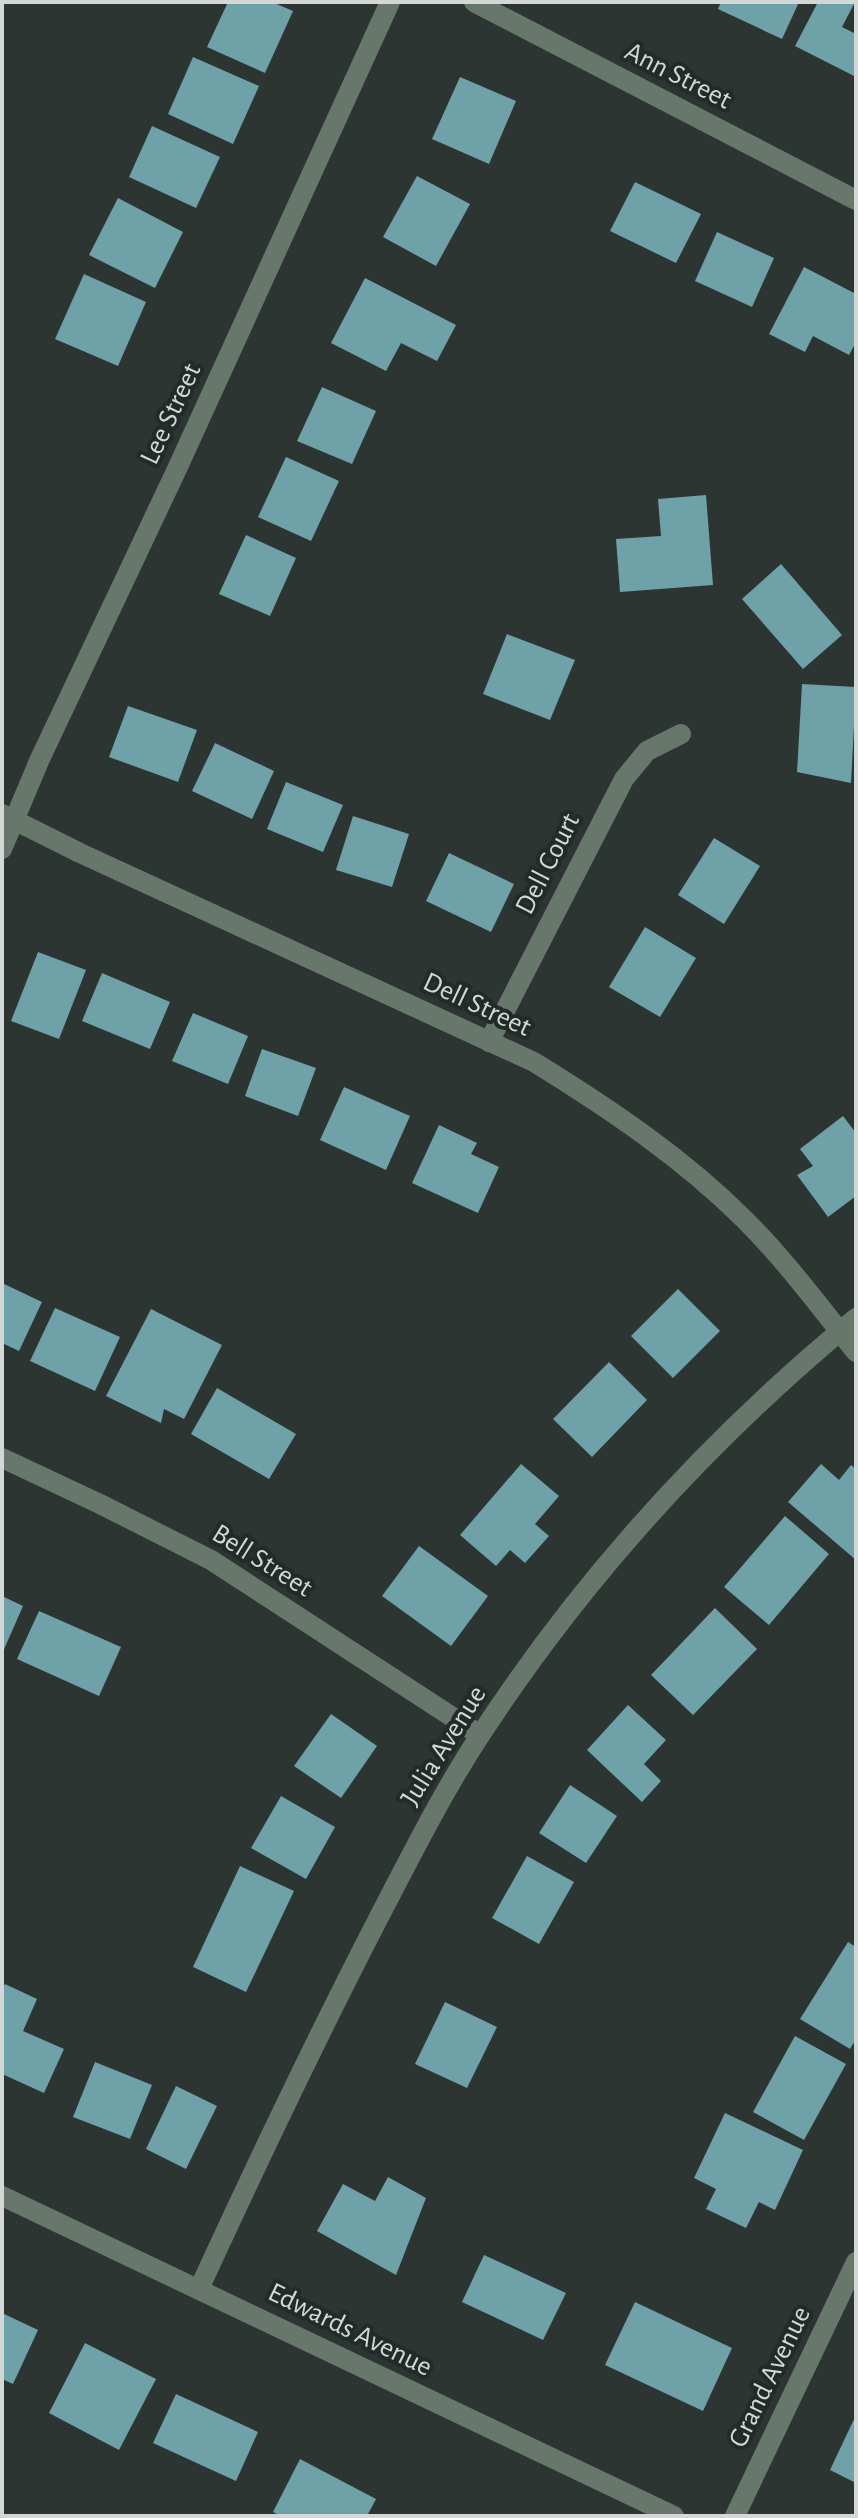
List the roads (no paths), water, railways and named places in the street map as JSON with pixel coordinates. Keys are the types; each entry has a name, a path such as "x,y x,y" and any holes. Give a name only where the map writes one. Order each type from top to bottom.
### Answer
{"street":[{"name":"Lee Street","path":"2,849 8,817 39,761 177,469 390,2"},
{"name":"Ann Street","path":"474,2 856,200"},
{"name":"Dell Court","path":"489,1042 624,779 647,751 681,734"},
{"name":"Dell Street","path":"8,817 534,1062 590,1097 690,1170 746,1221 798,1279 856,1352"},
{"name":"Julia Avenue","path":"199,2289 344,1984 426,1826 480,1735 555,1627 641,1522 735,1424 856,1318"},
{"name":"Bell Street","path":"2,1458 211,1560 480,1735"},
{"name":"Edwards Avenue","path":"2,2196 674,2516"},
{"name":"Grand Avenue","path":"735,2516 856,2262"}]}
